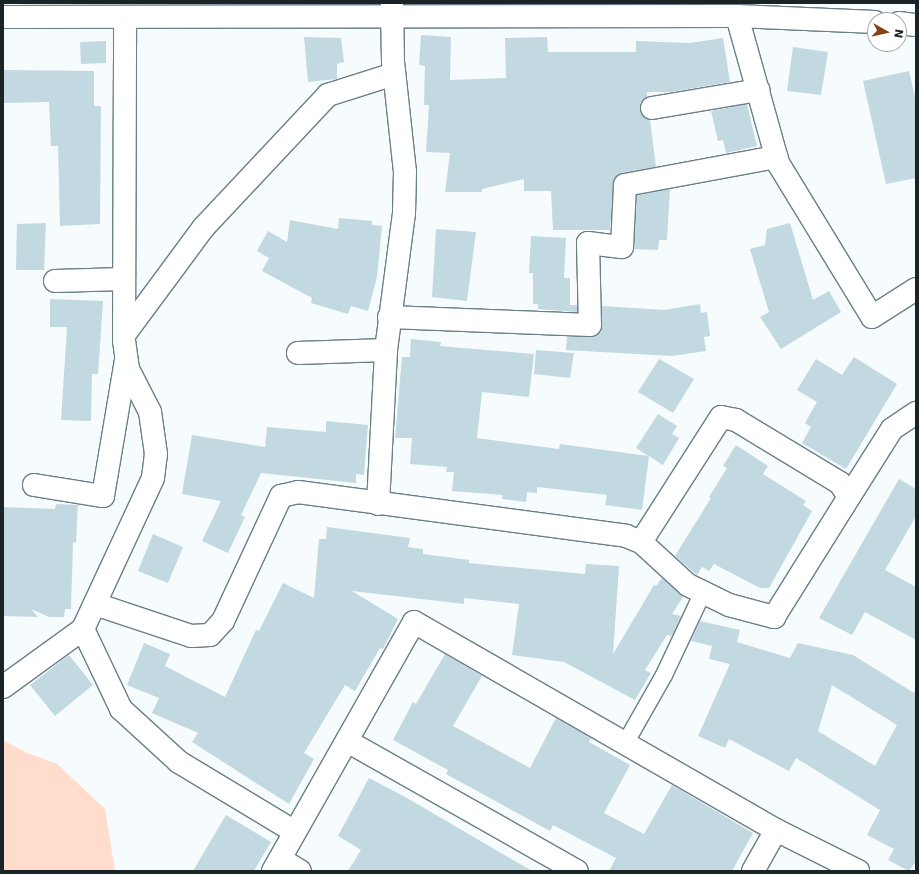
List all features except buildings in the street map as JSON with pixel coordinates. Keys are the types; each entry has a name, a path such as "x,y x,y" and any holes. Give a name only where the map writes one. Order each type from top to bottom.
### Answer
{"street":[{"path":"378,504 386,350 389,317 404,212 405,172 394,74 393,9"},
{"path":"3,16 125,17 393,9 744,12 867,15"},
{"path":"744,12 758,90 776,157 872,317 916,289"},
{"path":"3,687 83,629 154,472 156,454 150,412 128,369 124,335 125,17"},
{"path":"124,335 204,227 328,95 394,74"},
{"path":"652,108 758,90"},
{"path":"389,317 590,325 588,243 622,247 625,185 776,157"},
{"path":"55,281 124,279"},
{"path":"298,353 386,350"},
{"path":"34,485 103,496 126,359"},
{"path":"95,604 191,636 210,635 222,621 282,496 298,492 378,504 574,528 626,536 641,542 688,585 729,605 774,617 892,429 916,413"},
{"path":"641,542 721,417 736,420 840,483 849,496"},
{"path":"300,871 276,865 414,622 626,742 776,830 858,871"},
{"path":"83,629 104,678 126,714 179,762 295,832"},
{"path":"347,741 577,871"},
{"path":"753,871 776,830"}],"lane":[{"path":"626,742 664,675 703,592"}],"shaded area":[{"path":"3,740 25,752 57,764 105,809 115,871 3,871"}]}
